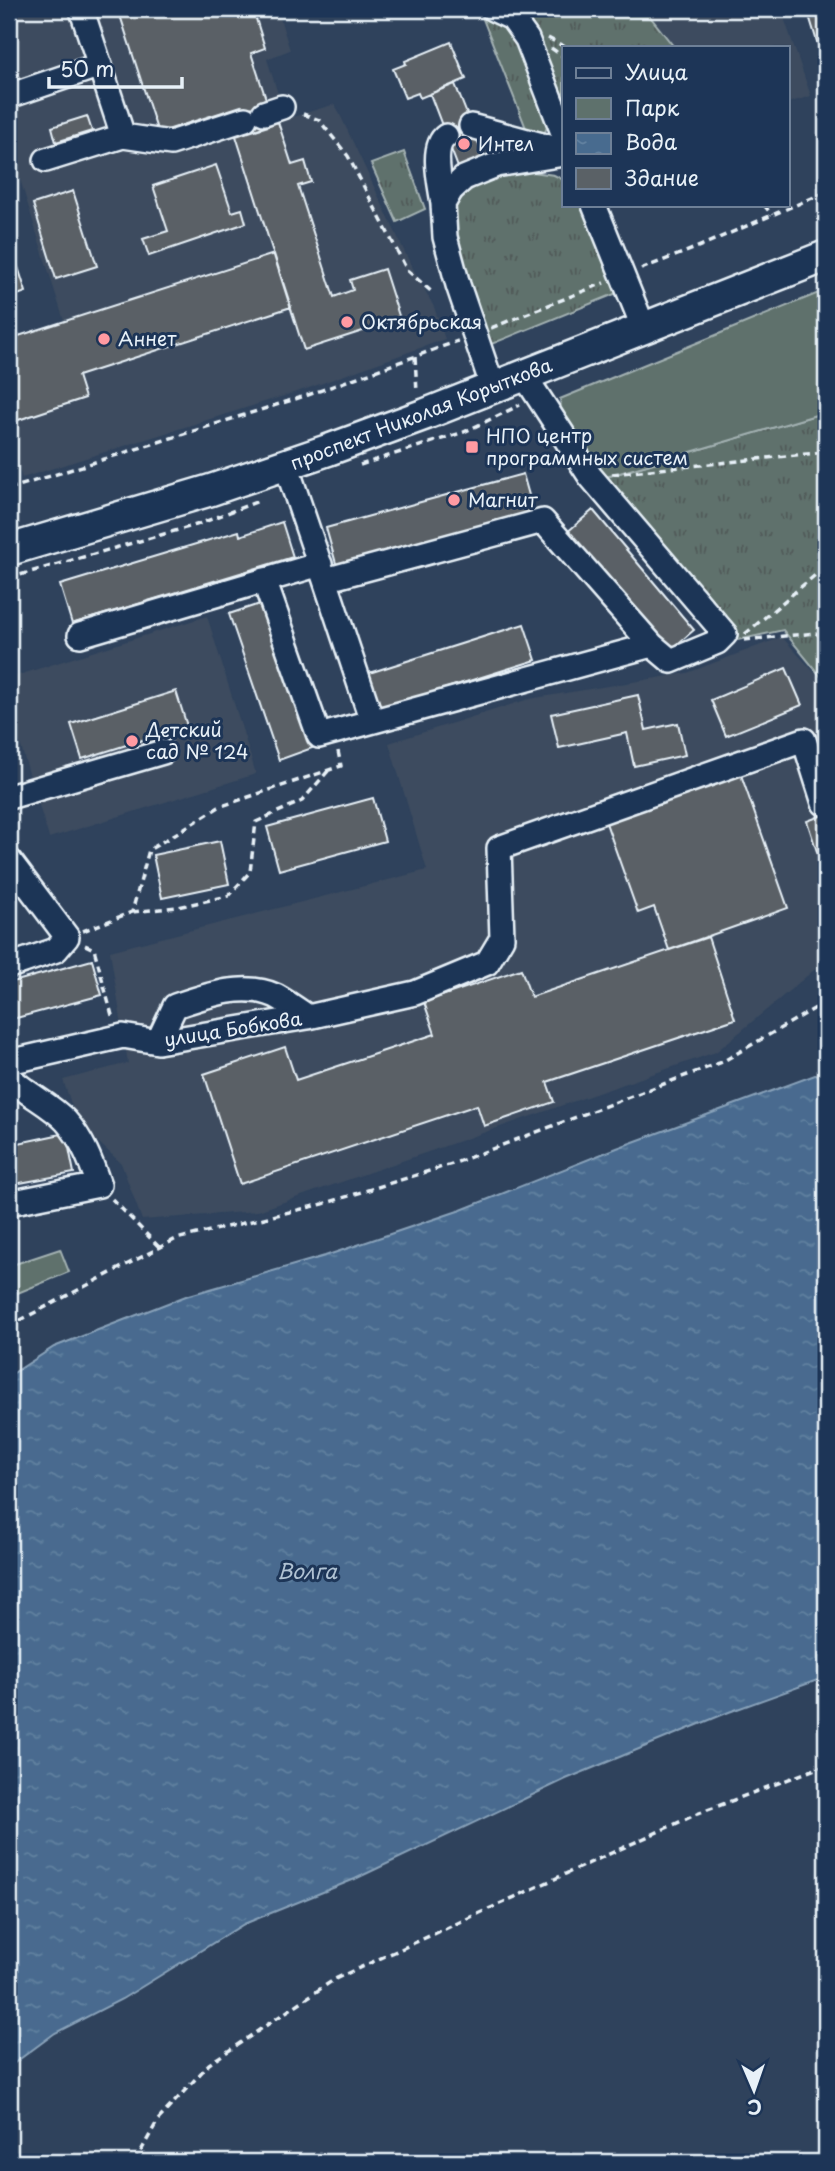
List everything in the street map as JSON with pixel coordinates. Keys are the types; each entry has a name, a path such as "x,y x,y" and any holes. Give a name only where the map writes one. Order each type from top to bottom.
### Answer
{"main road":[{"name":"проспект Николая Корыткова","path":"9,550 286,465 492,388 826,257"}],"street":[{"path":"82,11 122,136"},
{"path":"506,12 527,39 562,130"},
{"path":"9,96 100,65"},
{"path":"46,160 122,136 171,143 274,114"},
{"path":"471,126 562,151"},
{"path":"446,136 440,140 437,151 445,237 492,388"},
{"path":"443,204 451,190 464,178 496,165 562,152"},
{"path":"597,206 644,328"},
{"path":"80,635 264,580 323,572 543,521 652,645 671,661 717,642 725,634 590,476 524,375"},
{"path":"286,465 372,721"},
{"path":"264,580 319,736 652,645"},
{"name":"улица Бобкова","path":"9,1062 120,1037 158,1042 308,1017 415,993 487,963 502,938 499,848 804,740 824,803"},
{"path":"9,797 163,752"},
{"path":"9,860 67,937 56,950 9,967"},
{"path":"158,1042 174,1006 244,989 274,995 308,1017"},
{"path":"9,1077 65,1120 89,1155 99,1185 9,1203"}],"path":[{"path":"274,114 319,120 348,156 407,270 433,293"},
{"path":"9,475 11,488 309,395 415,357 693,249 826,192"},
{"path":"765,206 772,215"},
{"path":"415,357 417,394"},
{"path":"590,476 826,452"},
{"path":"826,566 738,640 826,633"},
{"path":"816,634 826,642"},
{"path":"132,912 149,850 219,807 341,766 335,731"},
{"path":"67,937 132,912 178,907 228,897 250,872 256,822 302,801 329,770"},
{"path":"67,937 94,949 120,1037"},
{"path":"9,1326 176,1238 323,1204 452,1164 722,1062 826,1002"},
{"path":"99,1185 159,1247"},
{"path":"135,2162 158,2119 209,2064 335,1979 697,1814 826,1765"}],"shaded area":[{"path":"9,9 277,9 290,50 267,59 286,119 335,104 408,259 434,307 445,339 306,389 22,478 9,438 9,339 64,321 9,144"},
{"path":"644,9 781,9 811,96 790,102 790,46 672,46"},
{"name":"Детский сад № 124","path":"207,616 256,774 49,838 9,708 9,678"},
{"path":"782,637 826,685 826,960 716,1052 258,1211 142,1220 121,1163 78,1124 63,1080 128,1063 110,951 427,870 389,743 529,699 687,673"}],"green space":[{"path":"528,9 644,9 673,46 562,46 562,111 532,32"},
{"path":"483,19 497,19 513,35 548,124 545,132 540,135 528,132 526,128"},
{"path":"404,152 425,209 397,222 371,164"},
{"path":"526,171 554,175 562,179 562,206 584,206 617,286 617,293 489,345 463,274 453,218 456,206 469,191 497,178"},
{"path":"826,290 826,412 606,477 562,415 560,399"},
{"path":"826,412 826,683 783,630 738,640 606,477"},
{"path":"60,1249 69,1272 13,1295 9,1282 9,1266"}],"water":[{"name":"Волга","path":"826,1071 826,1677 729,1712 566,1779 355,1879 244,1924 122,1999 55,2033 9,2067 9,1376 54,1347 186,1296 325,1256 461,1210 617,1148"}],"building":[{"path":"118,9 253,9 265,48 251,53 266,99 260,101 268,126 249,132 241,106 158,133"},
{"path":"807,9 826,9 826,71"},
{"path":"451,42 466,79 420,98 418,93 405,98 393,69 406,64 405,61"},
{"path":"455,84 485,160 459,170 430,94"},
{"path":"87,116 92,131 56,142 52,127"},
{"path":"278,122 292,165 305,161 311,182 298,186 334,297 353,290 350,280 384,269 400,319 304,350 236,136"},
{"path":"216,165 232,212 242,209 246,223 149,256 143,239 168,231 153,186"},
{"path":"73,191 97,266 56,279 33,204"},
{"path":"9,239 26,292 9,298"},
{"path":"274,254 291,307 78,376 85,398 9,423 9,339"},
{"path":"523,474 534,513 337,567 326,528"},
{"path":"593,510 694,630 667,653 566,533"},
{"path":"282,522 293,557 72,624 60,585 239,531 240,536"},
{"path":"266,602 315,747 279,760 229,614"},
{"path":"524,624 536,660 377,710 366,674"},
{"path":"786,668 802,705 726,736 711,700"},
{"path":"176,691 187,726 82,759 71,724"},
{"path":"638,695 646,730 678,723 685,755 634,766 627,733 559,748 551,714"},
{"path":"740,772 788,908 669,950 654,907 638,913 605,820"},
{"path":"373,798 385,841 279,870 267,827"},
{"path":"826,814 826,879 807,821"},
{"path":"220,841 229,884 162,898 153,855"},
{"path":"708,937 735,1019 547,1082 554,1102 484,1126 477,1105 240,1184 204,1074 285,1047 296,1080 435,1034 424,1002 521,969 531,997"},
{"path":"92,960 102,995 9,1020 9,983"},
{"path":"66,1133 74,1173 9,1185 9,1145"}],"place":[{"name":"Интел","path":"464,144"},
{"name":"Октябрьская","path":"347,322"},
{"name":"Аннет","path":"104,339"},
{"name":"НПО центр программных систем","path":"472,447"},
{"name":"Магнит","path":"454,500"},
{"name":"Детский сад № 124","path":"132,741"}]}
